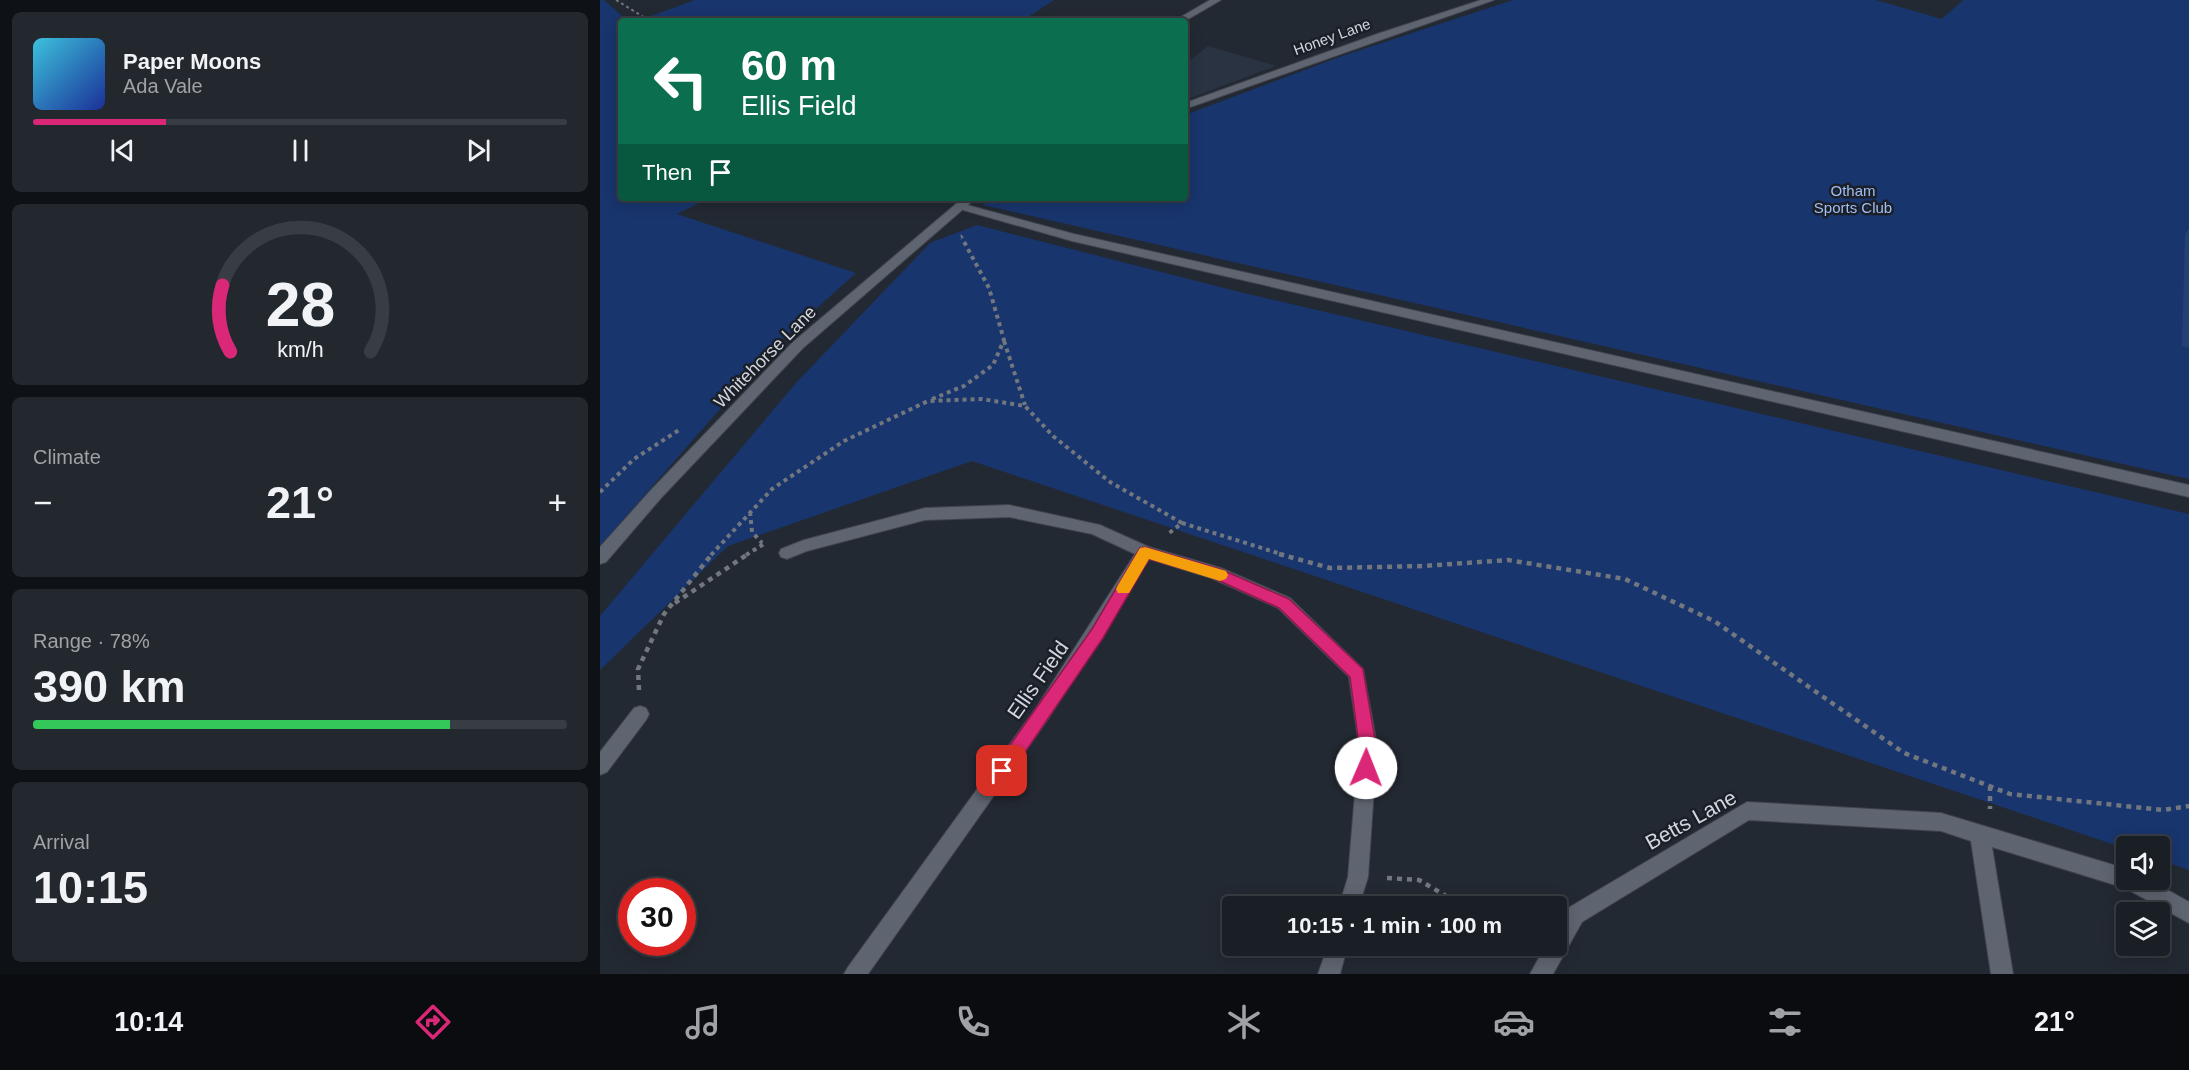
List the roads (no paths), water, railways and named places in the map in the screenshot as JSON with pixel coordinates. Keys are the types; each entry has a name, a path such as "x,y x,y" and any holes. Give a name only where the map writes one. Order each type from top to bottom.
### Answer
{"street":[{"path":"1184,18 1217,0"},
{"name":"Honey Lane","path":"1188,105 1380,36 1490,0"},
{"path":"960,206 1084,239 2189,491"},
{"name":"Whitehorse Lane","path":"600,558 656,494 798,345 960,206"},
{"path":"787,553 804,546 925,514 1009,511 1095,529 1145,552 1215,573 1284,603 1357,674 1368,745 1358,877 1352,896"},
{"name":"Ellis Field","path":"855,974 988,791 1098,633 1145,552"},
{"path":"600,766 640,714"},
{"name":"Betts Lane","path":"1540,974 1575,915 1747,811 1941,822 2116,876"},
{"path":"1980,834 2002,974"},
{"name":"Betts Lane","path":"2147,890 2189,913"},
{"path":"1329,974 1335,956"}],"park label":[{"name":"Otham Sports Club","path":"1853,200"}]}
